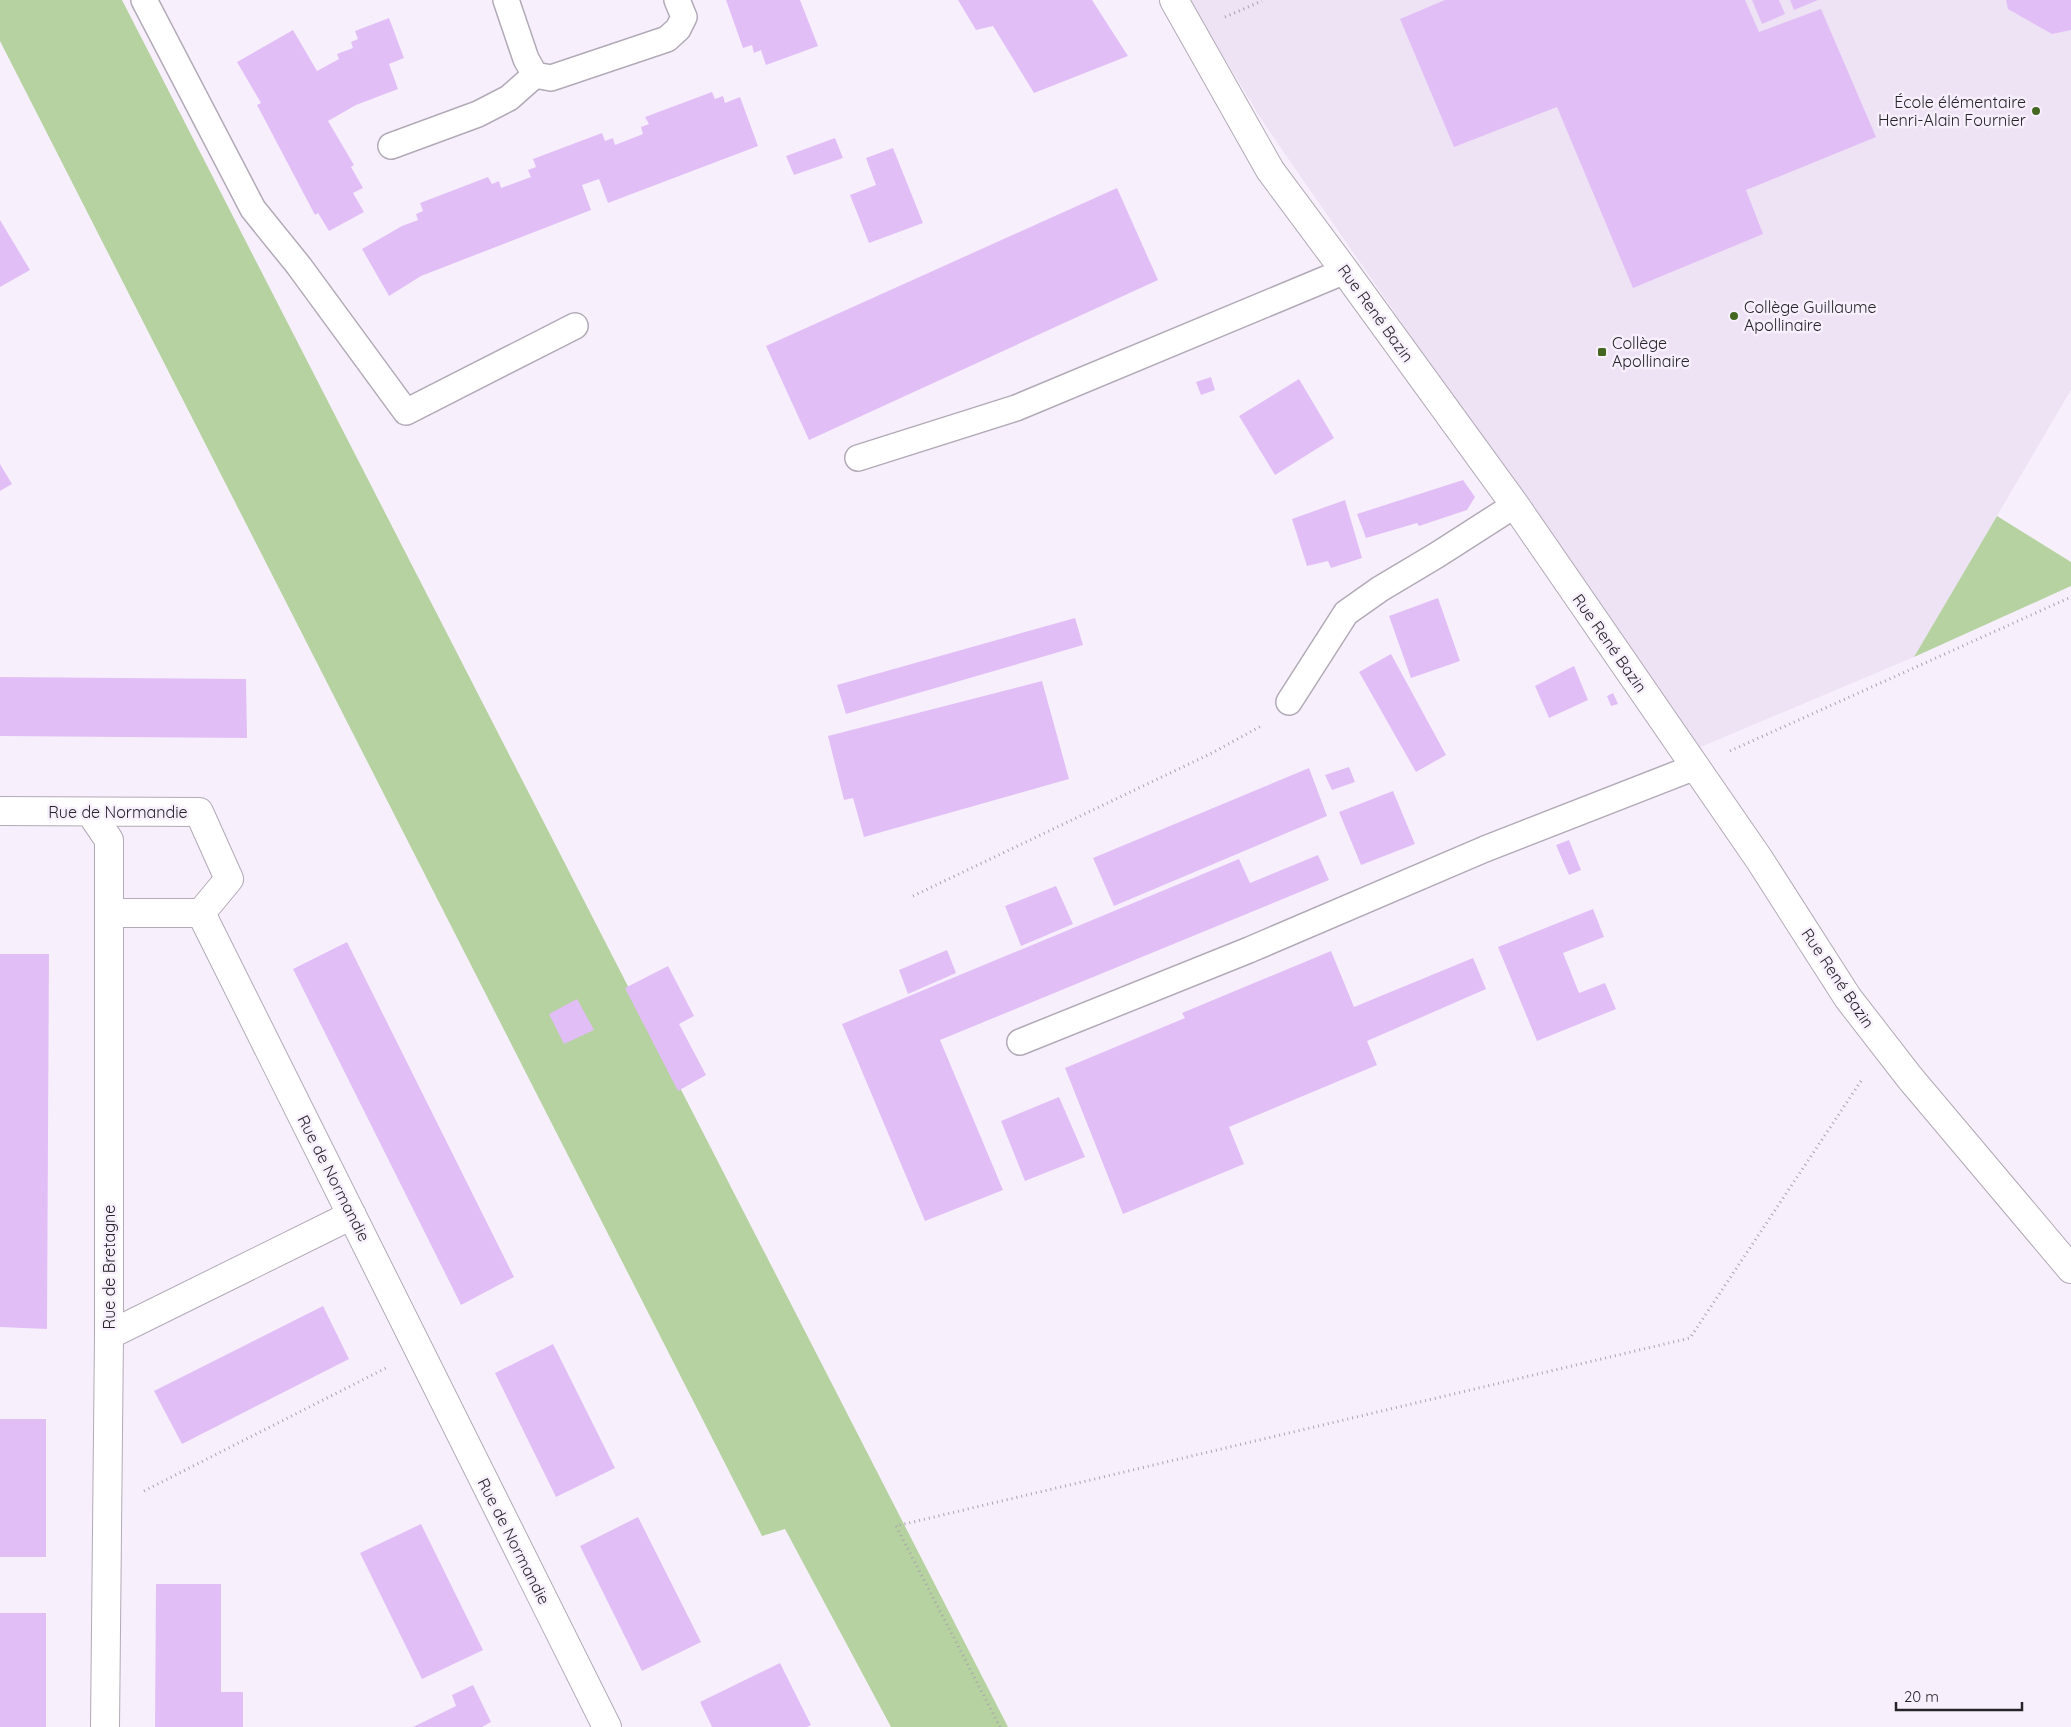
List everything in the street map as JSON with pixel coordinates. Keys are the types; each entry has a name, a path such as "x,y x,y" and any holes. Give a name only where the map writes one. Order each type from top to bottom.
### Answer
{"street":[{"name":"Rue René Bazin","path":"1174,0 1270,170 1346,271 1515,505 1759,859 1848,998 1971,1153 2071,1269"},
{"name":"Rue de Normandie","path":"0,811 199,812 229,879 200,914 607,1727"},
{"name":"Rue de Bretagne","path":"90,812 109,840 109,1335 105,1727"},
{"path":"109,913 200,914"},
{"path":"109,1335 352,1215"}],"lane":[{"path":"144,0 253,209 299,266 406,412 575,326"},
{"path":"506,0 526,59 535,75"},
{"path":"535,75 551,78 667,39 678,29 684,17 677,0"},
{"path":"392,146 478,114 509,98 535,75"},
{"path":"858,458 1016,408 1346,271"},
{"path":"1289,702 1346,613 1380,589 1437,556 1515,505"},
{"path":"1020,1042 1249,950 1485,848 1695,767"}],"path":[{"path":"1695,767 2071,597"},
{"path":"913,896 1212,752 1272,720 1289,702"},
{"path":"1000,1727 896,1526 1690,1338 1866,1075 1884,1043"},
{"path":"108,1509 420,1351"}],"shaded area":[{"name":"Collège Guillaume Apollinaire","path":"1189,0 2071,0 2071,390 1914,657 1696,749 1263,122"}],"green space":[{"path":"0,0 122,0 1008,1727 891,1727 785,1529 762,1536 0,41"},
{"path":"1997,516 2071,562 2071,586 1914,657"}],"building":[{"path":"726,0 800,0 818,46 766,65 761,50 754,53 752,45 743,48"},
{"path":"958,0 1092,0 1128,56 1034,93 993,26 976,30"},
{"path":"1445,0 1745,0 1759,32 1821,9 1876,137 1746,190 1763,234 1633,288 1557,107 1454,147 1400,19"},
{"path":"1752,0 1779,0 1785,14 1762,24"},
{"path":"1790,0 1818,0 1794,10"},
{"path":"2006,0 2071,0 2071,30 2052,34 2008,9"},
{"path":"389,18 404,58 389,64 398,89 356,105 328,121 354,165 351,167 363,188 353,193 364,212 329,231 318,213 315,215 257,105 261,103 237,62 293,30 317,71 339,59 337,54 353,48 351,42 358,39 355,31"},
{"path":"712,92 715,99 723,96 725,103 740,97 758,146 608,203 599,179 582,185 591,210 421,276 389,296 362,249 402,226 418,220 416,214 423,211 420,203 488,177 492,184 499,181 501,188 531,177 528,170 536,167 533,159 602,133 605,141 613,138 615,145 643,134 641,127 649,124 645,117"},
{"path":"835,138 843,158 794,175 786,156"},
{"path":"893,148 923,223 869,243 850,195 876,185 866,158"},
{"path":"1117,188 1158,280 809,440 766,346"},
{"path":"0,220 30,270 0,287"},
{"path":"1211,377 1215,390 1201,395 1196,382"},
{"path":"1299,379 1334,438 1275,475 1239,416"},
{"path":"0,464 12,484 0,491"},
{"path":"1463,480 1475,497 1467,510 1419,526 1417,523 1366,538 1357,514"},
{"path":"1345,500 1362,558 1331,568 1328,561 1307,566 1292,519"},
{"path":"1438,598 1460,661 1411,678 1389,616"},
{"path":"1075,618 1083,645 846,714 837,685"},
{"path":"1391,654 1446,755 1416,772 1359,672"},
{"path":"1574,666 1588,700 1549,718 1535,686"},
{"path":"0,677 246,679 247,738 0,736"},
{"path":"1042,681 1069,779 864,837 853,798 844,800 828,736"},
{"path":"1613,693 1618,704 1611,706 1607,696"},
{"path":"1349,767 1355,782 1332,790 1325,775"},
{"path":"1309,768 1327,816 1114,906 1093,858"},
{"path":"1393,791 1415,844 1361,865 1339,812"},
{"path":"1569,840 1581,870 1569,875 1556,845"},
{"path":"1318,855 1329,880 940,1040 1003,1190 925,1221 842,1024 1239,859 1250,883"},
{"path":"1056,886 1073,924 1021,946 1005,906"},
{"path":"1593,909 1604,937 1563,953 1579,993 1605,983 1616,1009 1537,1041 1498,947"},
{"path":"347,942 514,1277 461,1305 293,969"},
{"path":"947,950 956,973 908,994 899,970"},
{"path":"1331,951 1354,1007 1473,958 1486,989 1367,1041 1377,1065 1229,1127 1244,1164 1123,1214 1065,1068 1185,1018 1182,1013"},
{"path":"0,954 49,954 47,1329 0,1327"},
{"path":"668,966 694,1016 679,1024 706,1075 678,1091 625,988"},
{"path":"577,999 594,1030 564,1044 549,1014"},
{"path":"1059,1097 1085,1157 1025,1181 1001,1121"},
{"path":"323,1306 349,1359 182,1444 154,1391"},
{"path":"553,1344 615,1468 556,1497 495,1373"},
{"path":"0,1419 46,1419 46,1557 0,1557"},
{"path":"638,1517 701,1642 642,1671 580,1546"},
{"path":"421,1524 483,1650 422,1679 360,1553"},
{"path":"156,1584 221,1584 221,1692 243,1692 243,1727 155,1727"},
{"path":"0,1613 46,1613 46,1727 0,1727"},
{"path":"780,1663 811,1725 807,1727 712,1727 700,1702"},
{"path":"473,1685 491,1722 482,1727 413,1727 456,1706 452,1695"}],"place":[{"name":"École élémentaire Henri-Alain Fournier","path":"2036,111"},
{"name":"Collège Guillaume Apollinaire","path":"1734,316"},
{"name":"Collège Apollinaire","path":"1602,352"}]}
